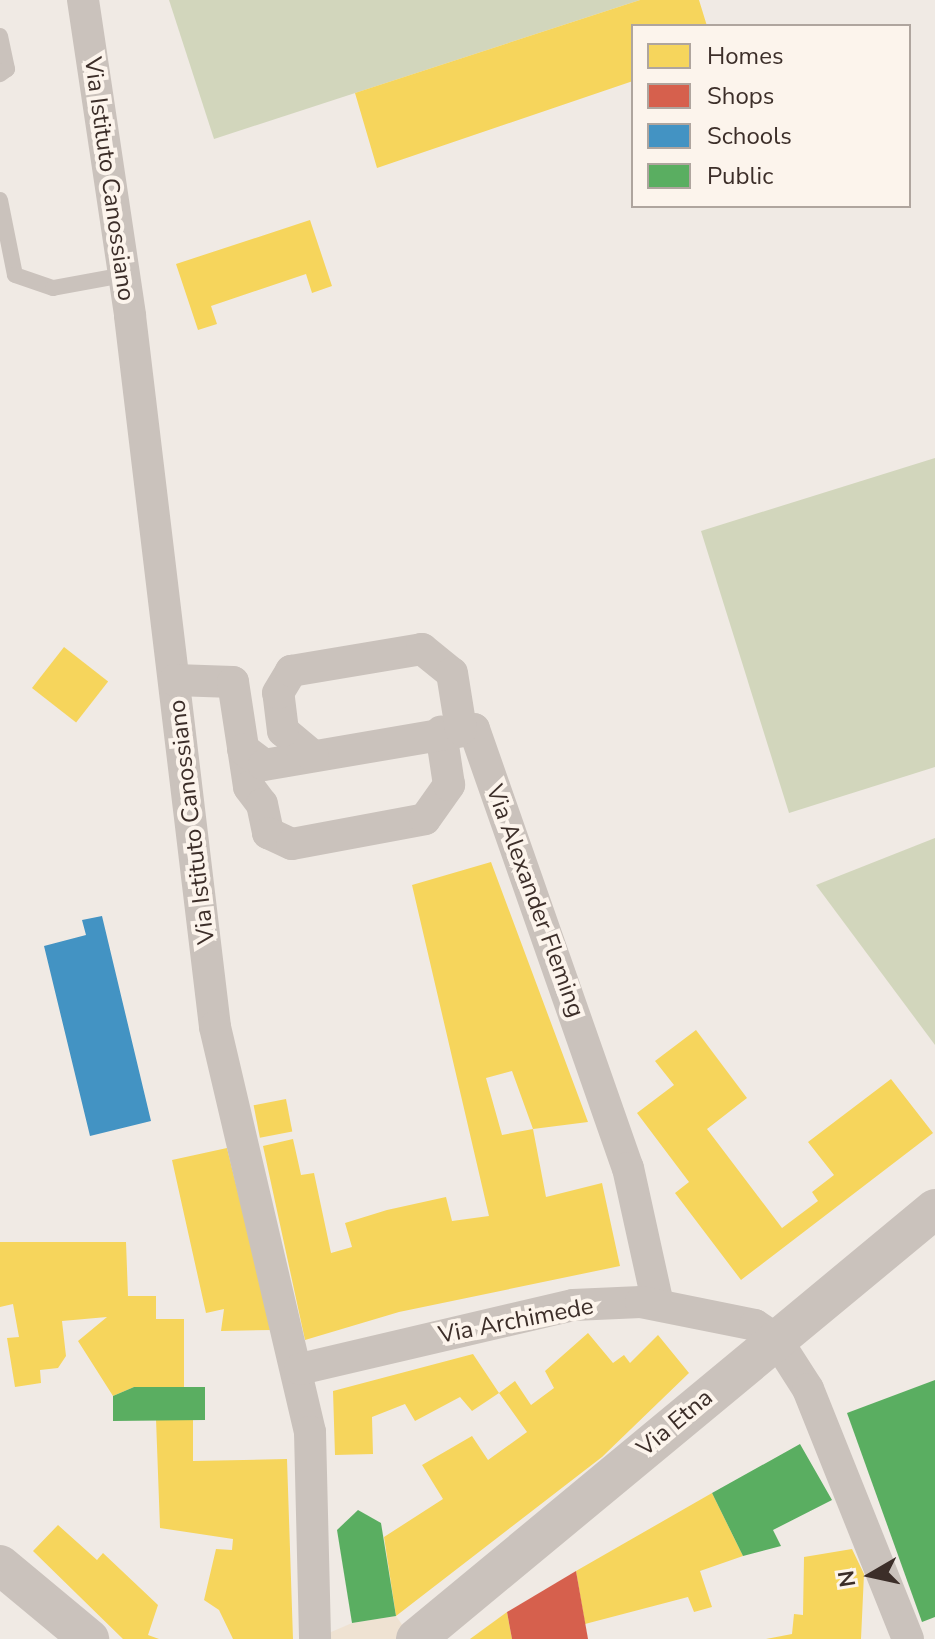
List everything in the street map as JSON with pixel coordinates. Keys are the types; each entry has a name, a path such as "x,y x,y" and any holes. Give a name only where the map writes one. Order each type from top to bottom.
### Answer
{"street":[{"name":"Via Istituto Canossiano","path":"83,0 124,275 215,1027 300,1369 310,1432 315,1639"},
{"path":"175,680 233,682 249,787 262,804 268,833 292,844 425,819 449,785 452,673 422,649 291,671 278,693 283,731 300,758"},
{"name":"Via Alexander Fleming","path":"451,730 474,729 591,1054 628,1168 658,1304"},
{"path":"243,749 264,765 451,730"},
{"path":"262,804 300,758"},
{"name":"Via Etna","path":"416,1639 935,1209"},
{"name":"Via Archimede","path":"300,1369 573,1305 658,1304 714,1312 776,1339"},
{"path":"776,1339 827,1430 908,1639"},
{"path":"0,1565 89,1639"}],"lane":[{"path":"0,36 7,69 0,74"},
{"path":"0,200 15,275 53,288 124,275"}],"green space":[{"path":"169,0 640,0 214,139"},
{"path":"935,458 935,767 789,813 701,531"},
{"path":"935,838 935,1045 816,885"}],"shaded area":[{"path":"396,1616 412,1639 315,1639 352,1623"}],"building: Homes":[{"path":"640,0 699,0 706,24 631,24 631,82 377,168 355,93"},
{"path":"310,220 332,286 312,293 306,274 211,306 217,324 198,330 176,264"},
{"path":"64,647 108,681 76,722 32,688"},
{"path":"491,862 588,1122 533,1129 546,1197 602,1183 620,1266 399,1312 305,1340 263,1146 293,1139 301,1175 314,1173 331,1253 352,1247 345,1223 387,1210 446,1197 452,1221 489,1216 412,885","holes":["512,1071 533,1129 502,1135 486,1078"]},
{"path":"696,1030 747,1098 707,1129 782,1228 818,1201 812,1192 834,1175 808,1142 891,1079 933,1133 741,1280 675,1193 689,1182 637,1113 674,1085 655,1061"},
{"path":"286,1099 292,1131 260,1138 254,1105"},
{"path":"227,1148 272,1330 221,1331 224,1309 206,1313 172,1160"},
{"path":"0,1242 126,1242 128,1296 156,1296 156,1319 184,1319 184,1387 134,1387 113,1396 78,1341 107,1317 62,1321 66,1356 58,1368 40,1370 41,1383 15,1387 7,1338 19,1337 13,1304 0,1307"},
{"path":"588,1333 613,1363 624,1355 630,1363 658,1335 689,1373 602,1457 396,1616 384,1537 443,1499 422,1465 472,1436 488,1460 527,1432 499,1393 515,1381 531,1405 554,1388 545,1371"},
{"path":"473,1354 499,1393 472,1411 460,1397 415,1421 405,1404 372,1417 373,1454 335,1455 333,1391"},
{"path":"156,1419 193,1420 193,1461 287,1459 293,1639 233,1639 219,1610 204,1600 216,1549 232,1550 233,1539 160,1528"},
{"path":"712,1493 743,1556 700,1571 712,1607 694,1612 688,1597 585,1624 576,1571"},
{"path":"58,1525 97,1560 103,1553 158,1605 148,1635 159,1639 123,1639 33,1551"},
{"path":"852,1549 864,1574 861,1639 766,1639 792,1634 794,1614 803,1615 804,1557"},
{"path":"507,1612 512,1639 470,1639"}],"building: Shops":[{"path":"576,1571 588,1639 512,1639 507,1612"}],"building: Schools":[{"path":"102,916 151,1121 90,1136 44,946 86,935 82,920"}],"building: Public":[{"path":"935,1380 935,1617 922,1622 847,1413"},
{"path":"134,1387 205,1387 205,1420 113,1421 113,1396"},
{"path":"800,1444 832,1500 773,1530 781,1546 743,1556 712,1493"},
{"path":"358,1510 381,1523 396,1616 352,1623 337,1530"}]}
